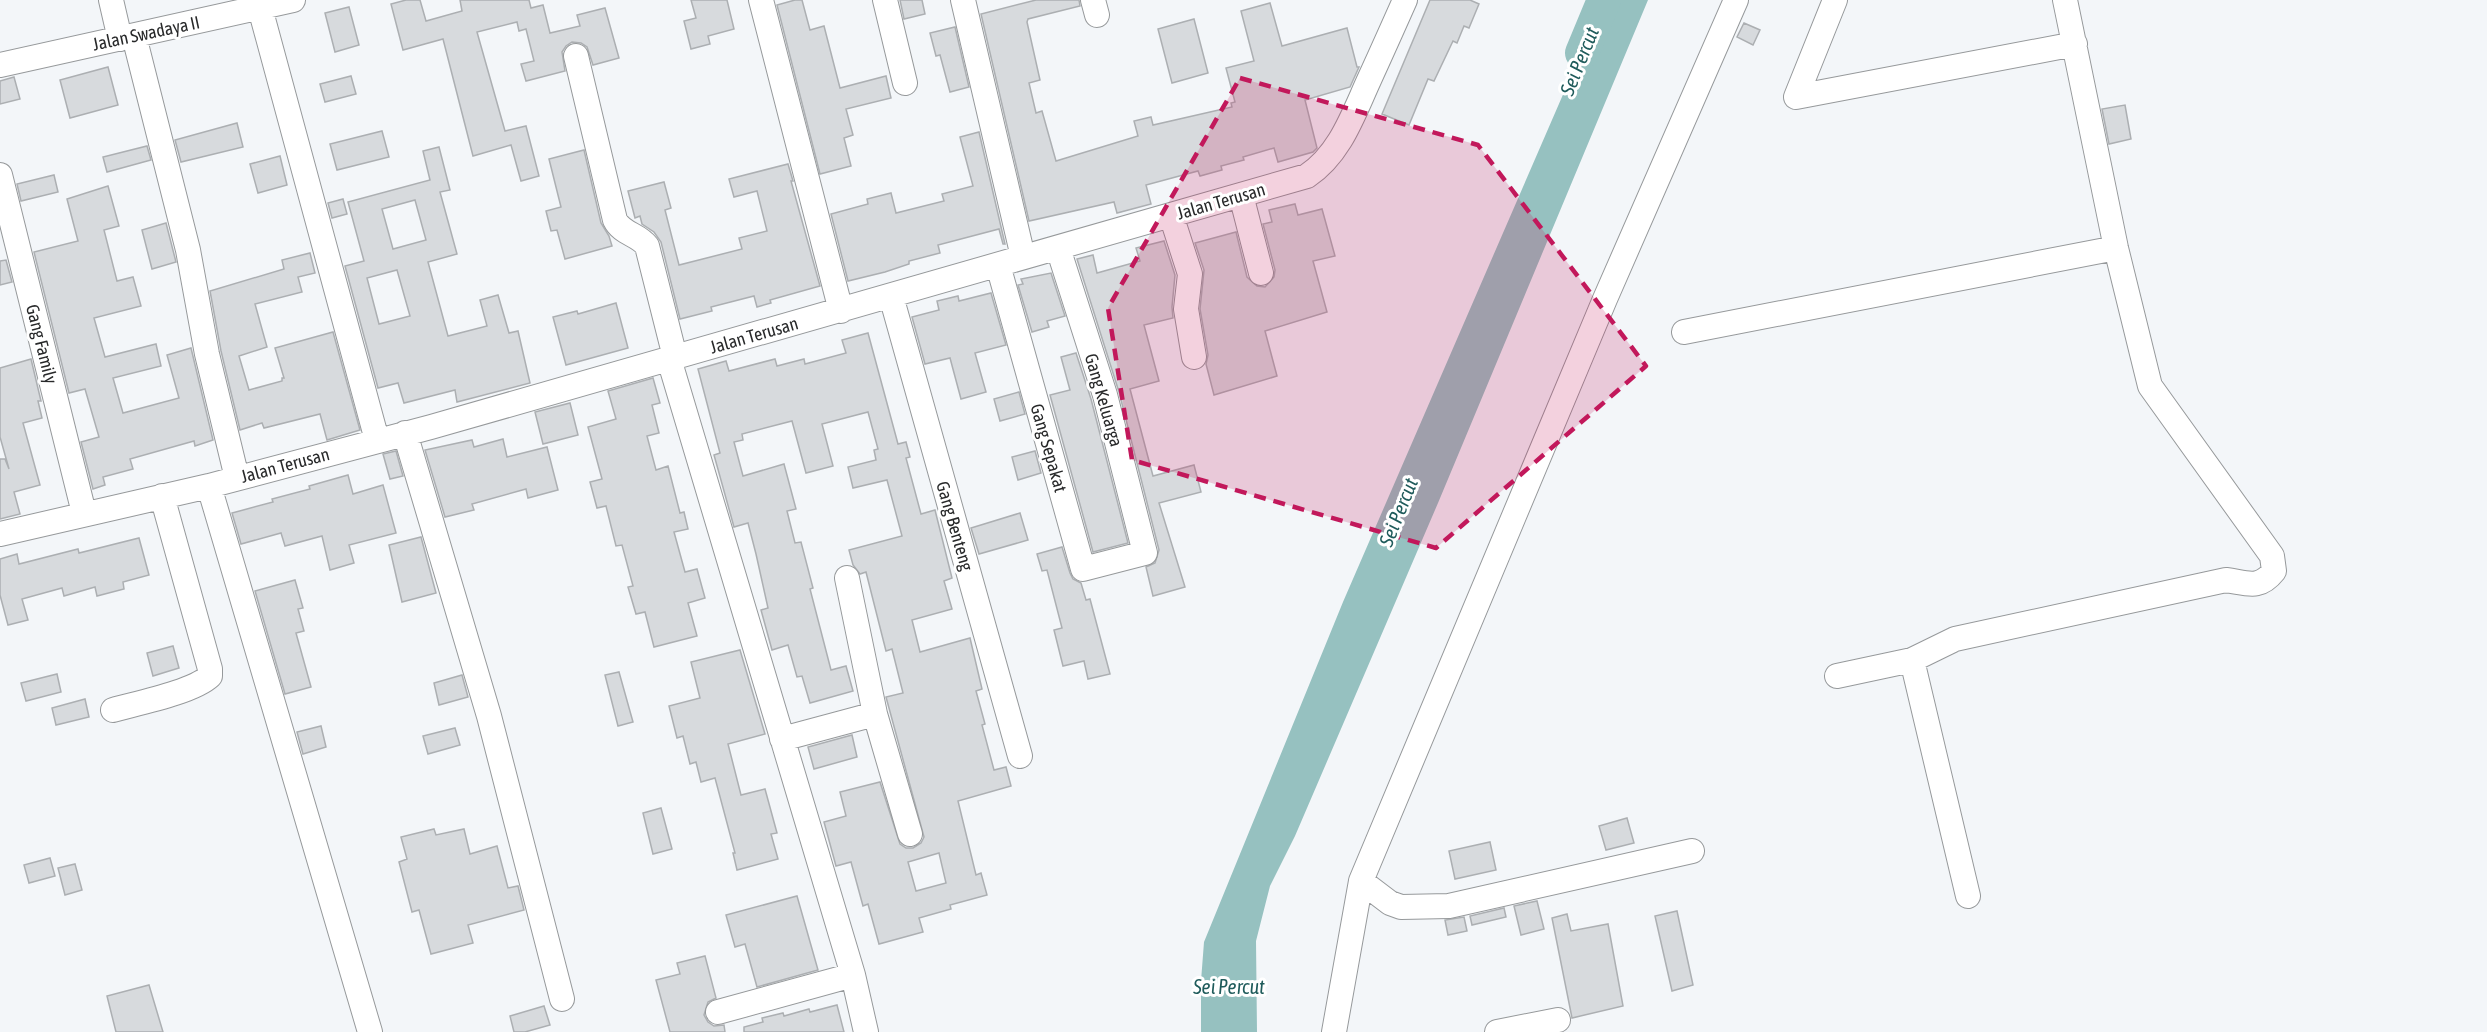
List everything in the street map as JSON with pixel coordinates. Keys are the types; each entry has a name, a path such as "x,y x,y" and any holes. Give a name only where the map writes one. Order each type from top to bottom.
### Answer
{"street":[{"path":"111,0 127,38 188,250 207,354 237,478"},
{"name":"Jalan Swadaya II","path":"0,65 293,0"},
{"path":"761,0 841,311"},
{"path":"885,0 905,83"},
{"path":"963,0 1023,257"},
{"name":"Jalan Terusan","path":"0,534 209,486 377,441 841,311 1307,176 1332,153 1346,132 1405,0"},
{"path":"1334,1032 1361,881 1605,300 1736,0"},
{"path":"1835,0 1796,97 2075,44"},
{"path":"1837,676 1912,660 1955,639 2226,580 2258,585 2266,581 2274,571 2272,556 2150,386 2116,248 2065,0"},
{"path":"260,8 377,441"},
{"path":"576,56 615,220 620,229 642,240 647,246 672,358 853,975 866,1032"},
{"name":"Gang Family","path":"0,176 84,513"},
{"path":"1241,195 1261,273"},
{"path":"1171,215 1190,274 1186,309 1194,357"},
{"name":"Gang Keluarga","path":"1058,248 1105,395 1145,553"},
{"path":"1684,332 2116,248"},
{"name":"Gang Sepakat","path":"998,265 1083,569 1145,553"},
{"name":"Gang Benteng","path":"891,296 1020,756"},
{"path":"405,433 489,716 562,999"},
{"path":"209,486 370,1032"},
{"path":"113,710 190,687 204,682 210,676 210,669 162,496"},
{"path":"847,578 875,714 910,834"},
{"path":"1912,660 1968,896"},
{"path":"782,739 875,714"},
{"path":"1361,881 1390,903 1412,907 1449,906 1692,851"},
{"path":"718,1012 853,975"},
{"path":"1497,1032 1558,1020"}],"highlighted area":[{"path":"1240,78 1478,145 1646,366 1436,548 1132,460 1108,308"}],"water":[{"name":"Sei Percut","path":"1604,0 1648,0 1438,503 1295,836 1270,886 1256,941 1257,1032 1201,1032 1204,942 1343,602"}],"building":[{"path":"406,0 420,0 426,21 462,11 460,0 529,0 531,8 543,5 550,33 580,26 577,15 605,8 619,58 593,65 587,47 581,43 572,42 562,52 565,71 526,81 521,64 534,61 526,29 519,31 517,22 477,32 505,131 526,126 539,176 521,181 511,145 473,156 443,39 403,50 391,4"},
{"path":"691,0 727,0 734,29 708,36 710,44 691,49 684,21 696,18"},
{"path":"802,0 810,30 824,26 840,88 886,76 891,98 846,109 853,135 844,138 851,166 820,174 777,5"},
{"path":"900,0 922,0 925,14 904,19"},
{"path":"1036,0 1079,0 1080,6 1028,19 1027,22 1040,80 1029,83 1036,113 1042,111 1056,161 1138,136 1134,121 1151,117 1153,125 1232,107 1231,103 1235,102 1226,68 1254,61 1241,11 1270,3 1282,46 1347,28 1357,67 1359,67 1350,87 1305,100 1317,148 1313,152 1278,162 1274,148 1221,166 1222,170 1200,176 1198,171 1146,185 1151,204 1117,213 1114,202 1029,221 981,14"},
{"path":"1430,0 1470,0 1479,4 1469,28 1464,26 1457,43 1453,41 1434,81 1428,79 1409,125 1382,114"},
{"path":"349,7 359,45 335,52 325,13"},
{"path":"1194,19 1208,73 1172,83 1158,29"},
{"path":"1744,23 1760,30 1753,45 1737,37"},
{"path":"955,27 969,87 950,92 940,55 936,56 930,33"},
{"path":"108,67 118,105 70,118 60,80"},
{"path":"351,76 356,94 325,102 320,84"},
{"path":"14,77 20,99 0,104 0,81"},
{"path":"2125,105 2131,139 2109,144 2102,109"},
{"path":"237,123 243,147 181,162 175,140"},
{"path":"382,131 389,157 337,170 330,144"},
{"path":"979,132 1005,244 1003,244 999,229 938,245 940,253 909,261 909,264 885,272 848,281 831,214 868,204 867,199 891,193 896,213 944,201 942,194 973,186 960,137"},
{"path":"147,146 151,160 107,172 103,157"},
{"path":"439,147 450,190 440,192 457,254 428,262 448,336 487,326 480,300 498,295 509,333 518,331 530,383 457,402 455,390 404,403 398,383 378,388 345,266 364,261 348,202 430,180 423,151","holes":["415,200 426,240 393,249 382,209","397,270 410,316 379,324 367,278"]},
{"path":"584,150 601,223 612,246 565,259 557,230 551,231 546,211 561,207 549,159"},
{"path":"280,156 287,185 258,193 250,164"},
{"path":"788,164 820,286 770,300 771,303 757,307 754,296 711,307 712,311 680,319 661,242 654,232 642,224 640,216 635,218 628,191 664,182 671,208 665,210 679,265 742,249 739,238 767,231 757,191 734,197 729,179"},
{"path":"54,175 58,192 21,201 17,184"},
{"path":"108,186 119,226 104,230 117,281 133,277 141,306 94,318 105,357 156,344 161,366 113,378 123,413 179,398 167,355 191,348 213,440 195,446 194,441 130,459 133,469 103,477 105,485 93,489 81,442 99,437 85,389 69,393 34,252 78,241 67,199"},
{"path":"343,199 347,214 332,218 328,203"},
{"path":"1295,204 1298,215 1322,209 1335,256 1313,261 1327,312 1265,331 1277,376 1214,395 1206,364 1208,355 1200,309 1204,270 1195,243 1236,232 1247,277 1257,286 1265,287 1274,277 1275,270 1263,224 1272,222 1269,210"},
{"path":"166,223 176,262 152,269 142,230"},
{"path":"1164,241 1175,275 1173,318 1144,325 1159,381 1130,389 1153,476 1194,465 1201,492 1159,503 1185,587 1153,596 1146,567 1155,563 1159,550 1119,392 1077,259 1093,255 1097,273 1140,261 1136,248"},
{"path":"310,253 315,273 298,277 302,292 255,304 267,347 239,356 249,390 282,381 284,378 275,348 333,332 360,430 327,440 320,414 264,428 262,423 240,430 221,351 210,291 284,269 282,260"},
{"path":"6,260 12,282 0,285 0,261"},
{"path":"1051,273 1065,316 1047,321 1049,327 1032,332 1018,285 1023,284 1021,279"},
{"path":"991,293 1006,345 975,353 986,392 961,399 950,358 925,364 912,317 939,310 937,301 958,296 959,301"},
{"path":"616,303 628,348 566,365 553,317 577,311 578,314"},
{"path":"868,333 898,444 906,442 910,457 906,458 921,514 935,510 952,578 944,581 952,609 912,620 920,652 970,638 982,689 976,691 985,724 982,725 994,770 1006,767 1011,786 958,801 976,875 981,873 987,895 950,905 951,909 919,918 923,932 879,944 868,904 863,906 851,862 836,866 824,822 846,816 840,792 880,782 900,844 906,848 913,848 921,843 924,837 886,697 903,693 892,649 886,651 866,572 860,574 853,565 849,550 902,536 887,480 853,488 848,467 876,460 874,450 878,449 868,412 822,424 833,466 806,473 792,421 742,434 743,440 734,442 743,476 784,464 796,509 787,511 795,543 801,542 813,588 810,589 831,670 846,666 853,691 810,703 802,676 797,677 788,645 772,650 761,610 768,608 748,523 734,527 714,455 720,453 698,369 726,361 729,371 775,359 777,366 804,359 805,364 846,353 842,340","holes":["939,853 946,883 916,891 908,862"]},
{"path":"1076,353 1091,399 1128,543 1093,552 1050,395 1070,390 1061,357"},
{"path":"31,359 41,401 38,401 42,418 23,423 40,485 14,492 20,514 0,519 0,459 5,459 9,469 0,437 0,368"},
{"path":"653,378 660,403 652,405 659,433 647,436 656,470 668,466 680,513 684,512 688,529 674,532 685,572 697,569 705,598 688,603 697,636 654,647 645,612 636,614 628,587 633,586 622,545 616,546 606,506 597,508 590,482 602,479 588,427 616,419 608,391"},
{"path":"1019,392 1025,414 1000,421 994,399"},
{"path":"570,403 578,435 543,444 535,412"},
{"path":"503,439 507,457 547,447 558,490 528,498 526,489 472,504 474,510 445,517 425,450 472,440 474,447"},
{"path":"396,451 403,476 390,479 383,454"},
{"path":"1035,451 1041,473 1018,480 1012,457"},
{"path":"348,475 353,494 383,485 396,533 349,545 354,563 330,570 322,536 285,546 281,533 241,544 232,513 273,502 272,499 310,489 309,486"},
{"path":"1020,513 1028,540 979,554 971,528"},
{"path":"421,537 436,593 402,602 389,545"},
{"path":"139,538 149,575 123,582 124,589 97,596 95,587 64,596 62,588 22,599 28,620 8,625 0,595 0,559 17,554 19,564 78,549 79,553"},
{"path":"1062,547 1073,579 1081,583 1086,600 1090,599 1110,674 1088,679 1084,661 1063,666 1054,630 1062,628 1047,570 1042,571 1037,554"},
{"path":"295,580 303,608 298,609 304,631 296,633 311,687 285,694 255,591"},
{"path":"173,646 179,668 153,676 147,653"},
{"path":"740,650 765,734 728,744 741,795 765,789 777,833 771,834 778,859 737,870 733,853 735,853 715,778 701,782 696,762 690,764 683,736 677,738 669,706 700,698 691,662"},
{"path":"619,672 633,722 618,726 605,675"},
{"path":"57,674 61,692 26,701 21,683"},
{"path":"462,675 468,697 439,705 434,683"},
{"path":"85,699 89,717 56,725 52,708"},
{"path":"321,726 326,747 303,754 297,732"},
{"path":"455,728 460,745 428,754 423,736"},
{"path":"852,735 857,757 814,769 808,747"},
{"path":"661,808 672,849 653,854 643,813"},
{"path":"1627,818 1634,843 1606,850 1599,826"},
{"path":"434,829 436,835 464,829 470,854 497,846 508,888 518,886 524,910 468,925 473,943 431,954 419,910 412,912 399,862 407,859 401,837"},
{"path":"1490,842 1496,870 1455,879 1449,851"},
{"path":"50,858 55,876 29,883 24,865"},
{"path":"75,864 82,890 65,895 58,868"},
{"path":"797,896 818,970 757,987 745,944 735,947 726,915"},
{"path":"1537,901 1544,929 1521,935 1514,906"},
{"path":"1504,908 1506,917 1472,925 1470,916"},
{"path":"1677,911 1693,985 1672,991 1655,916"},
{"path":"1567,914 1571,931 1608,924 1623,1006 1572,1018 1552,918"},
{"path":"1464,917 1467,931 1448,935 1445,920"},
{"path":"705,956 716,998 708,1002 704,1015 714,1026 724,1025 725,1032 670,1032 656,980 680,974 677,963"},
{"path":"149,985 163,1032 116,1032 107,996"},
{"path":"837,1005 844,1032 744,1032 744,1027 763,1022 762,1018 783,1013 784,1016 809,1009 810,1012"},
{"path":"544,1006 550,1025 525,1032 514,1032 510,1016"}],"waterway":[{"name":"Sei Percut","path":"1582,53 1604,0"}]}
